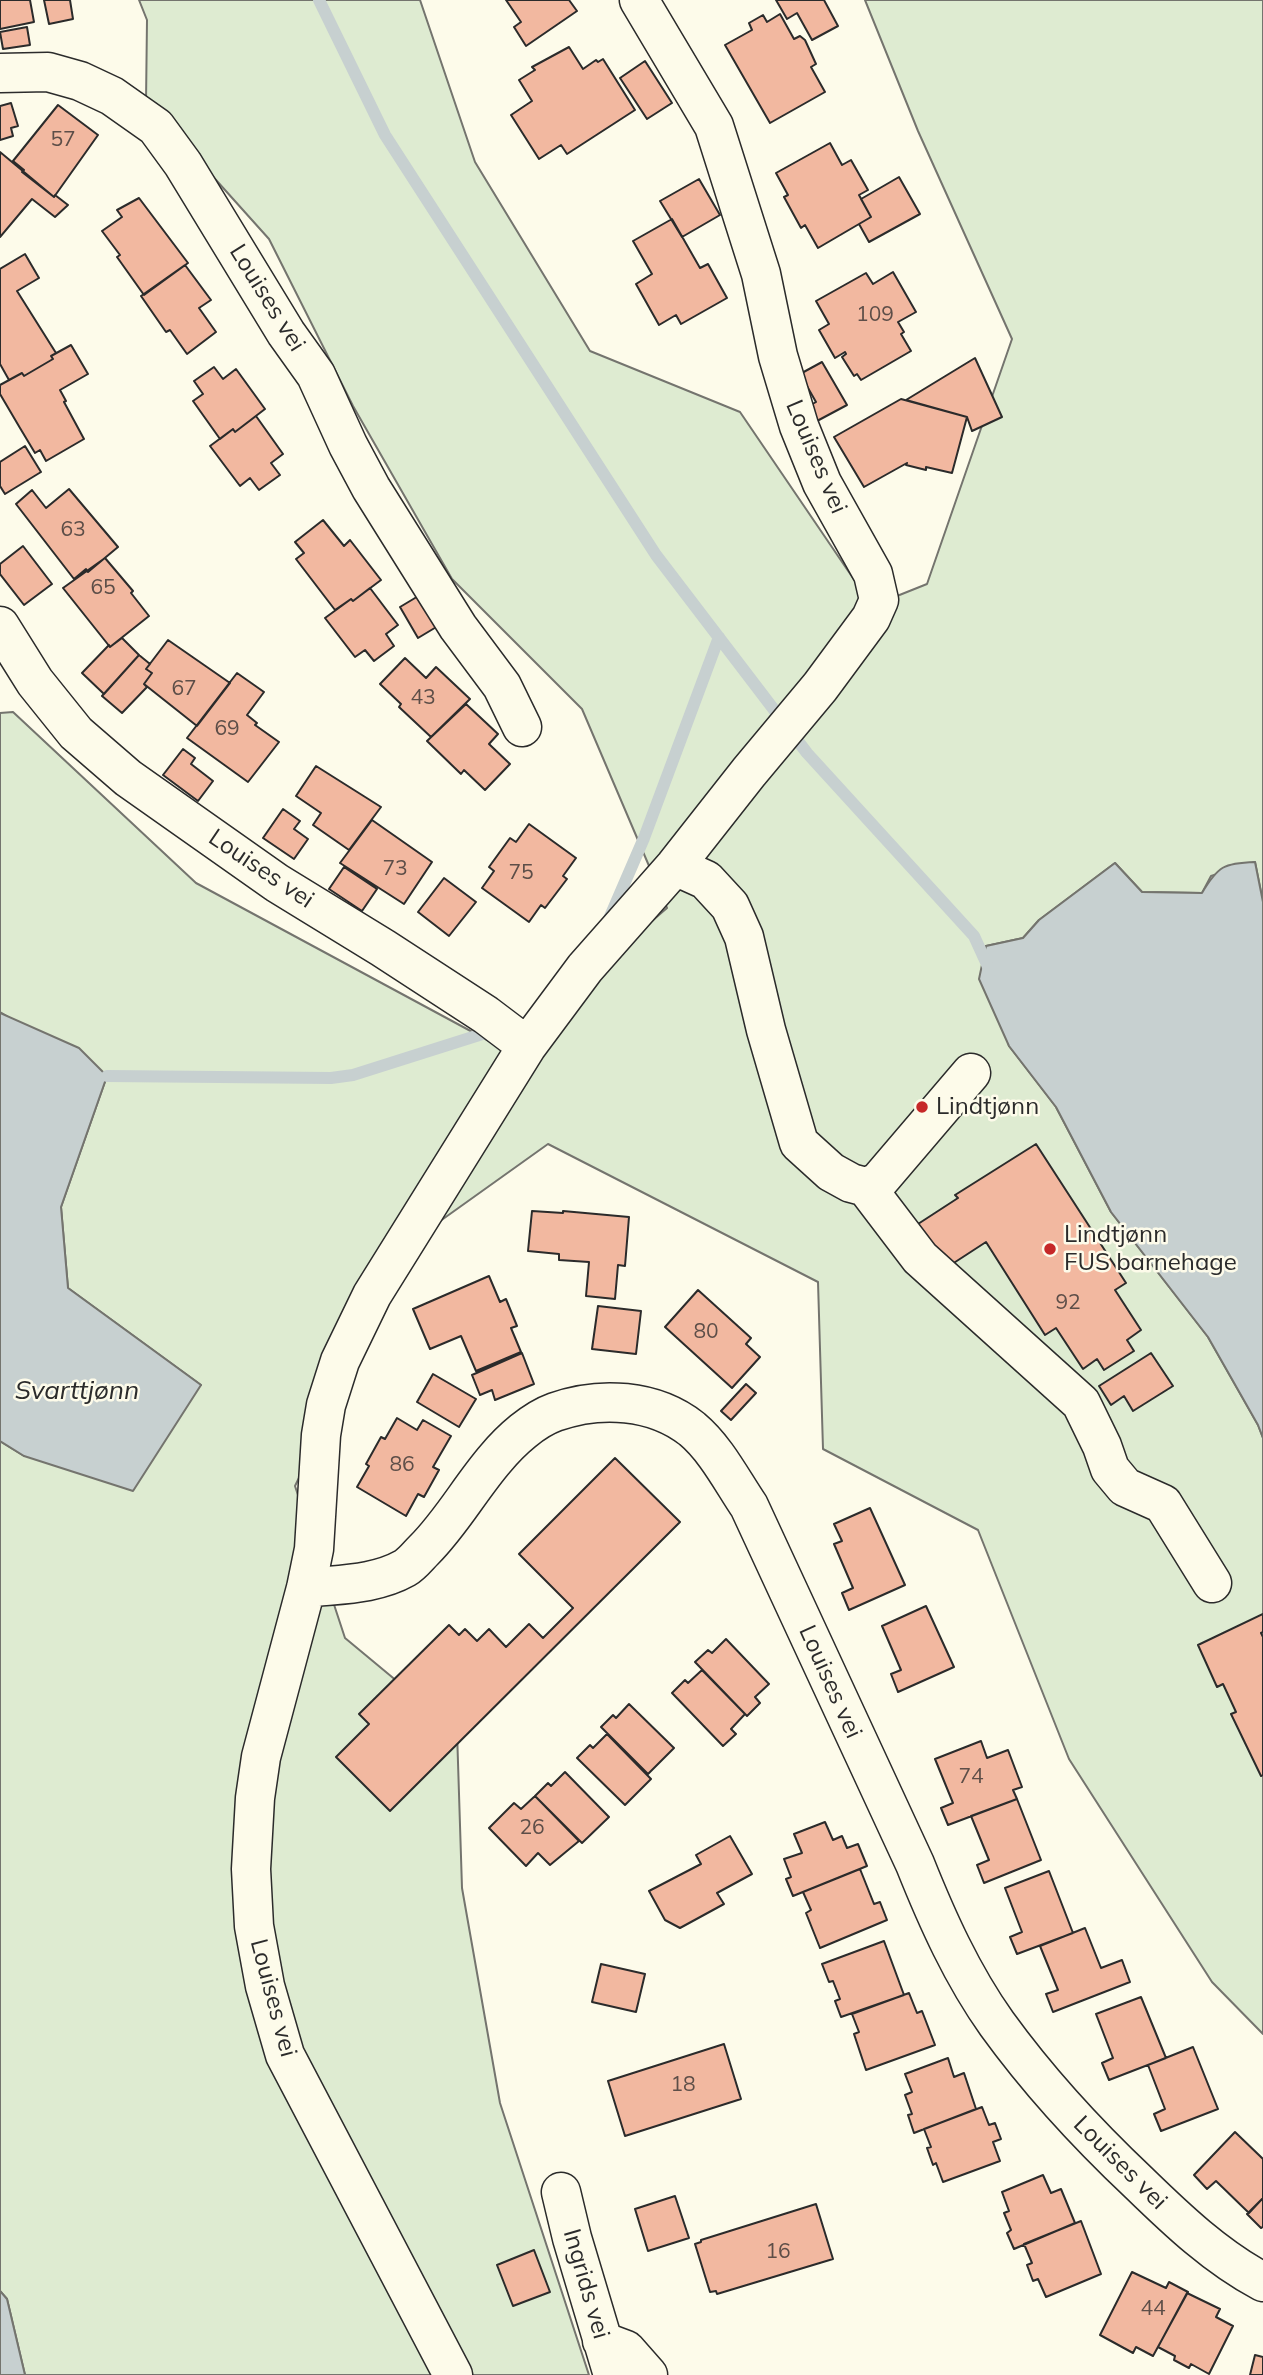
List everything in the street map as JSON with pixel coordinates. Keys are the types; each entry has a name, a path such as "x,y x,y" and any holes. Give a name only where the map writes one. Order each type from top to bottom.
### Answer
{"street":[{"name":"Louises vei","path":"453,2375 285,2055 264,1986 254,1926 251,1880 255,1798 261,1757 314,1549 321,1435 326,1405 340,1361 372,1295 517,1062 585,968 675,866 820,687 871,618 879,600 873,574 822,483 799,426 778,356 761,274 714,126 639,0"},
{"name":"Louises vei","path":"0,73 48,72 80,81 112,96 156,127 183,164 286,333 316,375 371,488 458,626 502,686 522,727"},
{"name":"Louises vei","path":"0,626 36,682 76,733 128,778 276,883 486,1015 517,1062"},
{"path":"675,866 706,880 730,906 744,937 766,1030 799,1143 831,1172 851,1183 866,1186 878,1182 971,1073"},
{"path":"866,1186 920,1258 1081,1403 1110,1469 1125,1487 1163,1504 1212,1583"},
{"name":"Louises vei","path":"306,1588 378,1580 407,1567 444,1529 496,1458 520,1434 553,1412 587,1404 624,1402 661,1410 692,1430 715,1454 749,1506 915,1864 936,1917 996,2022 1029,2066 1090,2136 1203,2241 1240,2270 1263,2282"},
{"name":"Ingrids vei","path":"561,2192 607,2358"},
{"path":"607,2358 626,2350 648,2375"}],"green space":[{"path":"139,0 420,0 475,162 590,351 740,412 872,606 927,584 1012,339 918,131 865,0 1263,0 1263,902 1255,862 1211,876 1202,893 1142,892 1115,863 1039,920 1023,938 986,946 1009,1046 1056,1107 1111,1212 1208,1337 1263,1438 1263,2034 1212,1982 1069,1759 978,1530 823,1449 818,1282 548,1144 415,1239 295,1486 345,1638 457,1731 462,1888 500,2103 589,2375 25,2375 7,2299 0,2291 0,1441 24,1456 201,1385 68,1288 61,1207 107,1076 0,1012 0,713 13,712 196,883 504,1049 667,908 582,709 452,579 353,406 269,239 146,102 147,20"}],"water":[{"name":"Lindtjønn","path":"1255,862 1263,902 1263,1438 1208,1337 1111,1212 1056,1107 1009,1046 979,979 986,946 1023,938 1039,920 1115,863 1142,892 1202,893 1223,868 1236,863"},
{"name":"Svarttjønn","path":"0,1013 79,1048 107,1076 61,1207 68,1288 201,1385 133,1491 24,1456 0,1441"},
{"path":"0,2291 7,2299 25,2375 0,2375"}],"building":[{"path":"0,0 30,0 34,22 0,29"},
{"path":"44,0 70,0 73,19 49,24"},
{"path":"506,0 569,0 577,11 526,46 514,27 521,22"},
{"path":"776,0 824,0 838,26 812,40 797,13 787,19"},
{"path":"780,14 794,39 800,36 805,40 816,64 811,67 825,92 770,123 725,45 752,30 749,23 763,15 767,22"},
{"path":"27,27 30,45 3,49 0,32"},
{"path":"569,47 583,69 596,60 598,62 603,59 635,110 567,154 561,145 539,159 511,115 532,101 519,80 535,70 532,67"},
{"path":"645,61 672,103 647,119 620,78"},
{"path":"11,103 18,126 11,128 13,136 0,140 0,106"},
{"path":"58,105 98,135 54,197 22,172 24,170 13,161"},
{"path":"830,143 842,165 851,160 868,190 859,195 871,217 818,248 805,225 801,228 784,197 788,195 776,173"},
{"path":"0,152 54,197 55,195 68,205 55,217 32,199 0,237"},
{"path":"899,177 920,214 869,242 859,224 871,217 861,199"},
{"path":"699,179 720,215 682,237 660,201"},
{"path":"139,198 188,263 144,295 102,231 122,217 117,210"},
{"path":"672,219 700,268 708,264 727,298 681,324 676,315 659,325 636,284 652,274 633,241"},
{"path":"25,254 39,278 17,291 56,353 51,356 53,359 24,376 22,373 9,380 0,364 0,269"},
{"path":"185,265 211,300 199,308 216,332 187,354 170,330 166,332 141,296"},
{"path":"893,272 916,312 898,322 904,332 901,334 911,351 861,380 857,374 854,376 842,357 845,352 835,358 819,330 829,324 816,301 866,273 873,284"},
{"path":"71,345 88,374 60,390 84,439 46,461 40,450 35,453 0,394 0,385 22,373 24,376"},
{"path":"975,358 1002,417 972,431 967,417 906,400"},
{"path":"822,362 847,405 817,421 809,406 816,402 800,374"},
{"path":"214,367 223,379 236,369 265,409 235,432 233,429 220,439 193,401 203,394 194,381"},
{"path":"901,399 967,417 952,473 926,467 926,470 906,465 907,463 864,487 834,437"},
{"path":"256,416 283,454 271,463 280,475 259,490 250,478 240,486 210,446"},
{"path":"25,446 41,472 5,494 0,486 0,462"},
{"path":"69,489 118,547 88,572 86,569 74,579 16,504 32,490 46,508"},
{"path":"323,520 344,546 350,540 381,580 353,601 351,599 335,610 296,559 304,553 295,542"},
{"path":"23,546 52,584 24,605 0,574 0,564"},
{"path":"105,558 133,591 131,593 149,616 110,647 63,588"},
{"path":"370,588 398,625 386,634 394,646 374,661 365,650 355,657 325,618"},
{"path":"420,595 438,626 418,638 400,607"},
{"path":"122,638 139,655 104,694 82,673 109,645 110,647"},
{"path":"168,640 230,683 197,726 144,684 152,673 146,669"},
{"path":"139,655 150,664 146,669 152,673 144,684 147,687 122,713 102,696"},
{"path":"405,658 426,678 436,667 470,699 431,737 399,707 401,704 380,684"},
{"path":"237,673 264,692 247,715 257,723 255,725 279,742 248,782 187,738"},
{"path":"466,704 498,734 489,744 510,764 485,790 464,770 461,774 427,741"},
{"path":"183,749 195,758 191,764 213,781 198,801 163,775"},
{"path":"316,766 381,807 349,850 313,825 321,813 296,796"},
{"path":"283,809 300,821 294,829 308,839 294,859 263,838"},
{"path":"372,820 432,862 404,904 340,863"},
{"path":"529,824 576,858 563,876 567,879 545,908 541,905 529,922 482,888 494,871 489,867 510,838 516,842"},
{"path":"344,867 377,889 362,911 329,889"},
{"path":"444,878 476,902 449,936 418,912"},
{"path":"1036,1144 1126,1283 1115,1290 1141,1330 1127,1340 1134,1351 1104,1370 1097,1359 1083,1369 1056,1328 1045,1335 986,1242 946,1268 918,1224 958,1198 955,1195"},
{"path":"532,1211 629,1217 625,1266 618,1265 615,1299 586,1296 589,1262 559,1260 559,1254 528,1251"},
{"path":"489,1276 500,1302 506,1299 517,1326 511,1328 521,1352 476,1371 461,1336 430,1349 413,1309"},
{"path":"698,1290 751,1338 746,1344 760,1357 732,1388 665,1327"},
{"path":"598,1306 641,1311 636,1354 592,1349"},
{"path":"522,1353 534,1384 495,1400 492,1390 480,1395 472,1375"},
{"path":"1151,1353 1173,1386 1133,1411 1124,1396 1111,1405 1099,1386"},
{"path":"433,1374 476,1399 459,1427 417,1402"},
{"path":"746,1384 756,1393 731,1420 721,1411"},
{"path":"397,1418 417,1430 423,1420 451,1436 433,1467 439,1470 424,1497 418,1494 406,1516 357,1487 381,1437 385,1439"},
{"path":"615,1458 680,1522 390,1811 336,1757 369,1724 359,1714 449,1625 459,1635 465,1629 477,1641 489,1629 506,1647 529,1624 543,1638 573,1608 519,1554"},
{"path":"870,1508 905,1585 849,1610 842,1593 853,1588 834,1544 842,1541 834,1524"},
{"path":"926,1606 954,1667 898,1692 891,1674 901,1670 882,1626"},
{"path":"1263,1614 1261,1776 1231,1714 1236,1712 1223,1684 1217,1687 1198,1645"},
{"path":"726,1639 769,1684 755,1697 760,1703 747,1716 695,1662 708,1650 712,1653"},
{"path":"702,1670 745,1714 731,1729 736,1734 723,1746 672,1693 685,1680 688,1683"},
{"path":"629,1704 674,1748 648,1774 601,1727 613,1715 616,1718"},
{"path":"607,1734 651,1779 625,1805 577,1758 590,1745 593,1748"},
{"path":"981,1741 987,1758 1008,1750 1022,1787 1013,1790 1017,1799 948,1825 941,1808 953,1803 935,1759"},
{"path":"565,1772 609,1817 582,1843 535,1796 548,1783 551,1786"},
{"path":"535,1796 579,1841 550,1865 538,1853 526,1866 489,1828 514,1803 521,1809"},
{"path":"1017,1799 1041,1860 984,1883 977,1865 989,1860 971,1816"},
{"path":"825,1822 833,1840 842,1836 847,1848 858,1844 867,1866 793,1896 786,1879 791,1877 784,1859 802,1853 794,1834"},
{"path":"730,1836 752,1874 717,1893 724,1904 680,1928 665,1920 649,1891 701,1864 696,1855"},
{"path":"860,1869 874,1904 880,1902 887,1920 820,1948 806,1913 811,1910 803,1892"},
{"path":"1049,1871 1073,1933 1017,1954 1010,1937 1022,1932 1005,1888"},
{"path":"1085,1928 1101,1968 1122,1960 1130,1982 1053,2012 1046,1994 1058,1990 1040,1946"},
{"path":"884,1941 904,1995 841,2017 835,2001 840,1999 822,1964"},
{"path":"601,1964 645,1974 636,2012 592,2002"},
{"path":"909,1993 917,2013 922,2011 935,2045 866,2070 854,2034 859,2032 852,2014"},
{"path":"1141,1997 1166,2058 1109,2080 1102,2063 1113,2058 1096,2014"},
{"path":"724,2044 741,2099 625,2136 608,2081"},
{"path":"1193,2047 1218,2109 1161,2131 1154,2114 1165,2109 1148,2065"},
{"path":"948,2058 954,2077 964,2073 976,2109 914,2133 908,2115 912,2114 905,2095 912,2092 905,2074"},
{"path":"982,2107 989,2125 995,2123 1001,2139 993,2142 1000,2161 943,2182 936,2163 933,2165 927,2148 931,2147 924,2129"},
{"path":"1235,2132 1263,2159 1263,2198 1249,2213 1216,2181 1207,2189 1194,2175"},
{"path":"1043,2175 1051,2193 1061,2189 1075,2223 1014,2249 1007,2233 1011,2230 1004,2213 1009,2211 1002,2192"},
{"path":"675,2196 689,2238 648,2251 635,2209"},
{"path":"1263,2198 1263,2227 1261,2228 1247,2214"},
{"path":"816,2204 833,2259 717,2294 716,2291 710,2292 695,2244"},
{"path":"1081,2221 1101,2274 1046,2297 1038,2279 1033,2281 1027,2265 1032,2263 1024,2244"},
{"path":"534,2250 550,2292 513,2306 497,2265"},
{"path":"1132,2272 1166,2288 1169,2282 1188,2292 1153,2356 1136,2347 1133,2353 1100,2335"},
{"path":"1187,2293 1220,2309 1216,2317 1233,2326 1209,2374 1191,2364 1189,2368 1158,2347"},
{"path":"1255,2355 1263,2357 1263,2375 1250,2375"}],"waterway":[{"path":"319,0 385,135 656,555 807,753 974,936 990,971"},
{"path":"609,919 644,838 719,637"},
{"path":"107,1076 331,1078 353,1075 495,1030"}],"place":[{"name":"Lindtjønn","path":"922,1107"},
{"name":"Lindtjønn FUS barnehage","path":"1050,1249"}]}
